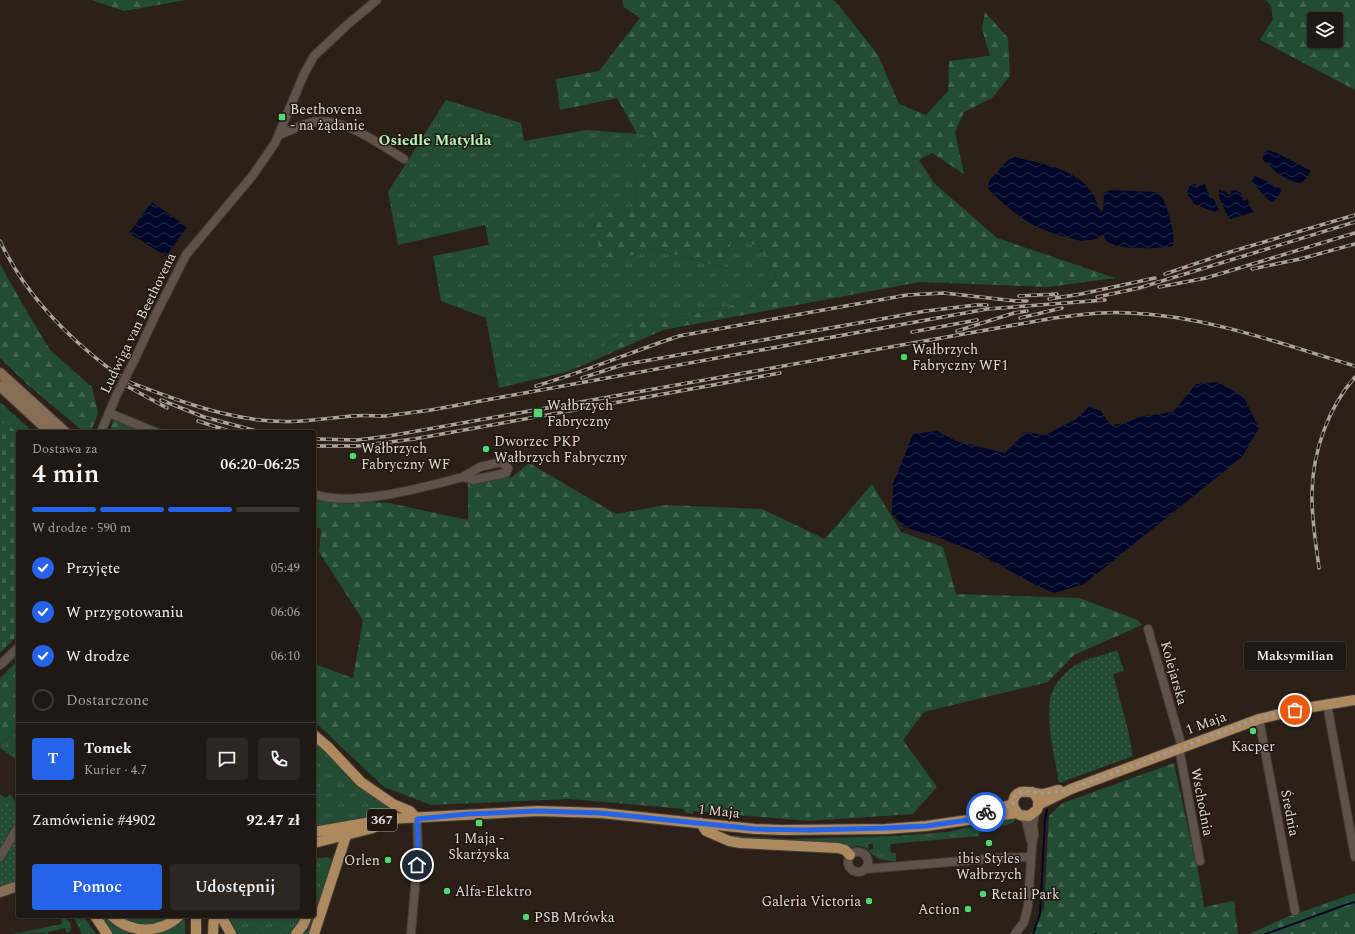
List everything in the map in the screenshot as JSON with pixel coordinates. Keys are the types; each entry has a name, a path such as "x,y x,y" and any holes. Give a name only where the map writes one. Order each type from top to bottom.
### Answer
{"main road":[{"path":"0,373 63,430"},
{"path":"0,386 48,430"},
{"name":"1 Maja","path":"1037,809 1071,789 1259,718 1327,704 1355,700"},
{"path":"316,737 328,747 361,782 393,804 410,811 417,819"},
{"name":"1 Maja","path":"1032,792 1043,794 1071,789"},
{"name":"367","path":"1032,792 1024,791 1018,794 1014,800 1017,810 1026,816 1037,809"},
{"path":"1032,792 1037,798 1037,809"},
{"name":"1 Maja","path":"316,832 388,819 417,819 472,814 538,811 601,813 755,829 820,830 926,826 968,820 1017,810"},
{"name":"1 Maja","path":"316,843 417,819"},
{"path":"701,823 706,831 740,844 838,848 845,850 850,855"},
{"path":"314,934 346,836"},
{"path":"0,892 16,887"},
{"path":"96,918 106,934"},
{"path":"114,918 123,925 142,931 159,929 173,922 177,918"},
{"path":"196,918 196,934"},
{"path":"213,934 214,918"},
{"path":"222,918 231,934"},
{"path":"296,934 307,918"}],"street":[{"name":"Ludwiga van Beethovena","path":"102,430 117,394 186,256 253,175 275,143 304,74 314,56 370,3 377,0"},
{"path":"279,134 314,122 336,123 351,129 404,159"},
{"path":"109,413 150,430"},
{"path":"316,494 335,499 375,496 463,477 480,467 502,462 508,468 506,473 473,480 463,477"},
{"name":"Kolejarska","path":"1148,629 1180,747"},
{"path":"0,665 16,650"},
{"path":"1327,704 1355,857"},
{"name":"Średnia","path":"1259,718 1295,911"},
{"name":"Wschodnia","path":"1180,747 1200,861"},
{"path":"1016,934 1024,922 1028,906 1034,835 1033,825 1037,809"},
{"path":"1017,810 1026,820 1032,845"},
{"path":"411,934 418,852 417,819"},
{"path":"0,857 16,830"},
{"path":"865,869 868,863 864,854 856,852 850,855 848,861 851,869 856,872 865,869 886,867 1031,857"},
{"path":"867,859 886,867"}],"green space":[{"path":"91,0 186,0 124,11"},
{"path":"622,0 833,0 878,55 899,104 926,115 948,91 949,61 990,56 982,29 985,12 1008,38 1010,76 992,98 964,112 955,132 964,174 932,153 919,160 934,183 997,238 1115,278 1048,287 920,282 663,330 570,371 639,321 668,319 742,303 777,277 759,247 733,237 723,267 653,249 602,264 593,214 637,208 635,181 647,156 654,135 637,134 617,98 560,110 556,79 599,71 640,18 624,7"},
{"path":"1266,0 1355,0 1355,90 1260,40 1273,19 1271,6"},
{"path":"446,100 521,123 524,141 586,130 654,135 647,156 635,181 637,208 602,263 653,249 723,267 733,237 759,247 777,277 742,303 668,319 639,321 570,371 499,388 486,318 441,301 433,256 489,245 485,225 398,245 388,192"},
{"path":"0,264 50,350 92,387 98,413 92,430 82,430 78,427 28,385 0,358"},
{"path":"0,402 31,430 16,431 0,420"},
{"path":"117,411 164,430 110,430"},
{"path":"0,420 16,431 16,637 0,653"},
{"path":"529,463 616,514 666,505 762,509 825,539 872,484 901,532 943,547 956,594 1079,598 1138,620 1142,625 1074,655 1048,682 924,712 903,740 937,787 913,814 808,821 693,811 693,814 686,813 684,809 570,799 431,805 384,787 316,723 316,665 353,678 363,620 319,552 321,529 316,527 316,499 345,504 369,502 389,503 468,520 468,483 512,477"},
{"path":"1117,650 1124,671 1113,674 1128,730 1133,756 1059,783 1049,712 1052,692 1068,671 1078,663"},
{"path":"16,662 16,727 0,747 0,678"},
{"path":"16,727 16,760 0,747"},
{"path":"316,740 396,808 369,811 369,816 316,826"},
{"path":"1174,763 1195,861 1197,864 1204,907 1234,901 1238,934 1031,934 1044,908 1049,816 1063,803"},
{"path":"0,794 6,798 10,794 16,804 16,813 0,801"},
{"path":"0,801 16,813 16,824 0,852"},
{"path":"1012,818 1014,818 1015,821 1013,823 979,833 979,836 890,844 891,853 896,853 896,861 878,858 864,847 851,847 843,843 836,842 834,844 741,841 722,835 791,839 895,836 947,832","holes":["868,844 873,844 873,849 869,850"]},
{"path":"16,836 16,882 0,886 0,863"},
{"path":"327,857 332,859 316,916 316,859"},
{"path":"1355,893 1355,934 1249,934 1287,917"},
{"path":"64,918 69,921 71,925 70,931 67,933 65,928 48,932 48,934 13,934 62,924 61,919"},
{"path":"74,918 85,918 96,934 82,934"},
{"path":"103,918 113,918 146,934 113,934"},
{"path":"122,918 170,918 162,924 136,926"},
{"path":"185,918 185,934 150,934 170,929"},
{"path":"229,918 303,918 294,932 290,934 238,934 233,929 234,927"},
{"path":"310,918 315,918 311,934 302,934"}],"water":[{"path":"1267,150 1277,153 1311,171 1306,179 1301,183 1294,182 1276,172 1269,164 1264,162 1262,156"},
{"path":"1015,157 1045,164 1074,176 1083,182 1092,192 1101,212 1103,211 1104,193 1110,190 1155,192 1160,194 1163,198 1170,219 1174,241 1173,246 1158,248 1130,248 1113,245 1105,239 1103,234 1096,239 1081,241 1055,234 1034,226 1019,216 989,190 989,181 1008,160"},
{"path":"1255,176 1281,189 1280,194 1274,201 1271,202 1254,184 1252,181"},
{"path":"1191,184 1195,184 1197,187 1205,184 1210,198 1213,198 1219,209 1215,212 1194,204 1186,193"},
{"path":"1219,189 1230,195 1232,190 1241,193 1243,201 1247,200 1247,197 1250,207 1254,212 1231,219 1228,217 1219,197"},
{"path":"152,202 187,227 166,256 129,233"},
{"path":"1218,382 1244,398 1259,428 1242,457 1084,584 1054,593 1034,584 977,553 940,538 904,527 892,514 893,484 913,434 937,431 956,441 1005,453 1026,432 1045,435 1076,419 1089,407 1101,411 1110,425 1126,423 1139,417 1173,412 1196,384"}],"waterway":[{"path":"1033,934 1040,914 1045,820 1047,810"},
{"path":"1266,934 1355,902"}],"railway":[{"path":"1165,274 1230,252 1355,215"},
{"path":"1097,297 1139,288 1355,222"},
{"path":"1159,287 1206,278 1355,233"},
{"path":"0,241 8,258 28,288 64,330 96,358 133,384"},
{"path":"1252,269 1300,259 1355,244"},
{"path":"1049,299 1081,294 1155,278"},
{"path":"536,386 572,375 679,336 907,295 944,293 1027,301"},
{"path":"1019,296 1057,294"},
{"path":"129,382 177,400 243,418 272,421 295,421 356,416 385,416 431,410 987,309 1105,300"},
{"path":"582,378 622,365 926,311 987,305"},
{"path":"1020,318 1062,308"},
{"path":"957,331 1014,313 1027,311"},
{"path":"316,439 357,440 389,436 1054,318 1102,313 1159,315 1188,319 1244,332 1355,366"},
{"path":"912,332 977,320"},
{"path":"316,446 357,446 414,439 780,373"},
{"path":"1319,568 1312,511 1315,461 1330,416 1345,389 1355,377"},
{"path":"123,384 167,408"},
{"path":"161,400 204,417 253,430"},
{"path":"198,421 226,430"}],"way so far":[{"path":"986,812 1013,804 1015,797 1024,791 1043,794 1058,790 1071,789 1259,718 1295,710"}],"place":[{"name":"Beethovena - na żądanie","path":"282,117"},
{"name":"Wałbrzych Fabryczny WF1","path":"904,357"},
{"name":"Wałbrzych Fabryczny","path":"538,413"},
{"name":"Dworzec PKP Wałbrzych Fabryczny","path":"486,449"},
{"name":"Wałbrzych Fabryczny WF","path":"353,456"},
{"name":"Maksymilian","path":"1295,710"},
{"name":"Kacper","path":"1253,731"},
{"name":"1 Maja - Skarżyska","path":"479,823"},
{"name":"ibis Styles Wałbrzych","path":"989,843"},
{"name":"Orlen","path":"388,860"},
{"name":"Alfa-Elektro","path":"447,891"},
{"name":"Retail Park","path":"983,894"},
{"name":"Galeria Victoria","path":"869,901"},
{"name":"Action","path":"968,909"},
{"name":"PSB Mrówka","path":"526,917"}],"district":[{"name":"Osiedle Matylda","path":"435,140"}],"route":[{"path":"417,865 417,819 443,816 538,811 601,813 755,829 835,830 947,824 968,820 986,812"}]}
